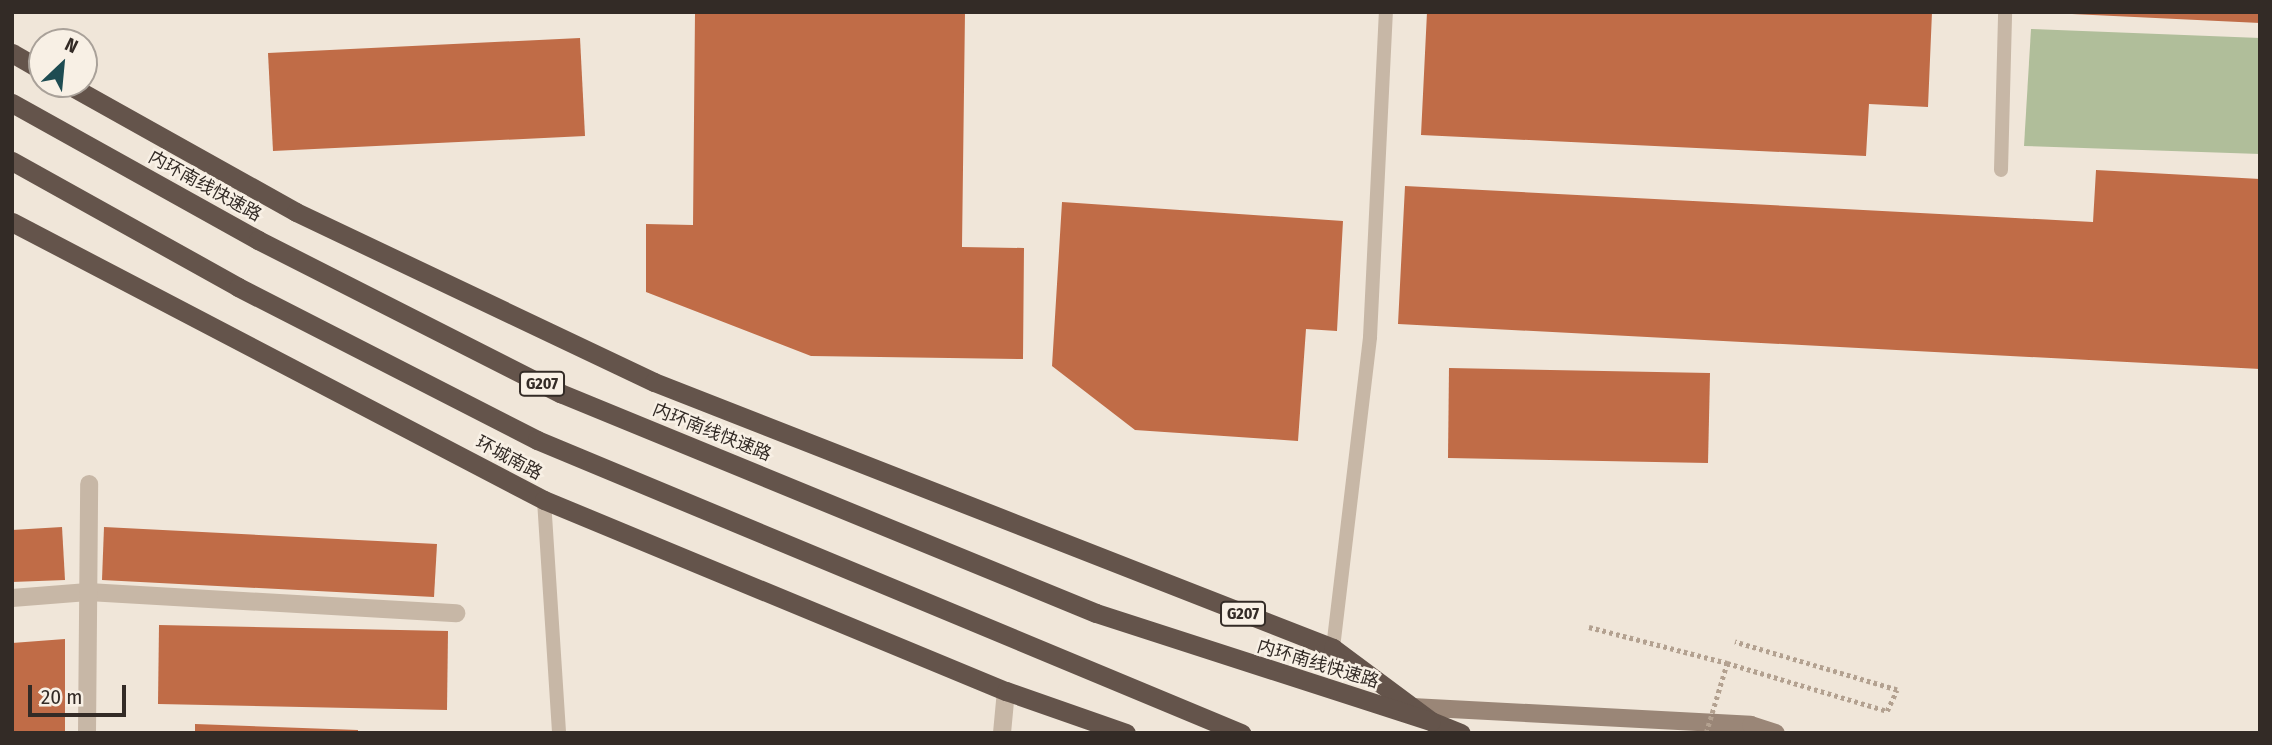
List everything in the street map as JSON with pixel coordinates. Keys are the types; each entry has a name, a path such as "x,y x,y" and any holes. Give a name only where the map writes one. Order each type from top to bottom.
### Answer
{"highway":[{"path":"12,53 28,62"},
{"name":"内环南线快速路","path":"92,98 296,212 654,383 1333,648 1431,721"},
{"name":"内环南线快速路","path":"12,103 258,240 560,393 1096,613 1461,733"},
{"path":"12,161 238,287 537,440 1241,733"},
{"name":"环城南路","path":"12,222 544,500 1006,691"},
{"path":"1006,691 1126,733"}],"main road":[{"path":"1412,707 1752,725 1776,733"}],"street":[{"path":"87,733 89,484"},
{"path":"12,598 88,592 456,613"},
{"path":"1002,733 1006,691"}],"lane":[{"path":"1333,648 1370,337 1386,12"},
{"path":"2001,170 2005,12"},
{"path":"544,500 559,733"}],"path":[{"path":"1588,627 1727,663 1887,711 1897,690 1735,642"},
{"path":"1706,733 1727,663"}],"green space":[{"path":"2031,29 2260,38 2260,154 2024,146"}],"building":[{"path":"695,12 965,12 962,247 1024,248 1023,359 811,356 646,292 646,224 693,225"},
{"path":"1427,12 1932,12 1928,107 1869,104 1866,156 1421,135"},
{"path":"2260,12 2260,23 2072,14"},
{"path":"580,38 585,136 273,151 268,53"},
{"path":"2096,170 2260,179 2260,369 1398,324 1405,186 2093,222"},
{"path":"1062,202 1343,221 1337,331 1306,329 1298,441 1135,430 1052,366"},
{"path":"1449,368 1710,373 1708,463 1448,458"},
{"path":"62,527 65,580 12,582 12,530"},
{"path":"104,527 437,544 434,597 102,580"},
{"path":"159,625 448,631 447,710 158,704"},
{"path":"65,639 65,733 12,733 12,643"},
{"path":"195,724 358,730 358,733 195,733"}]}
